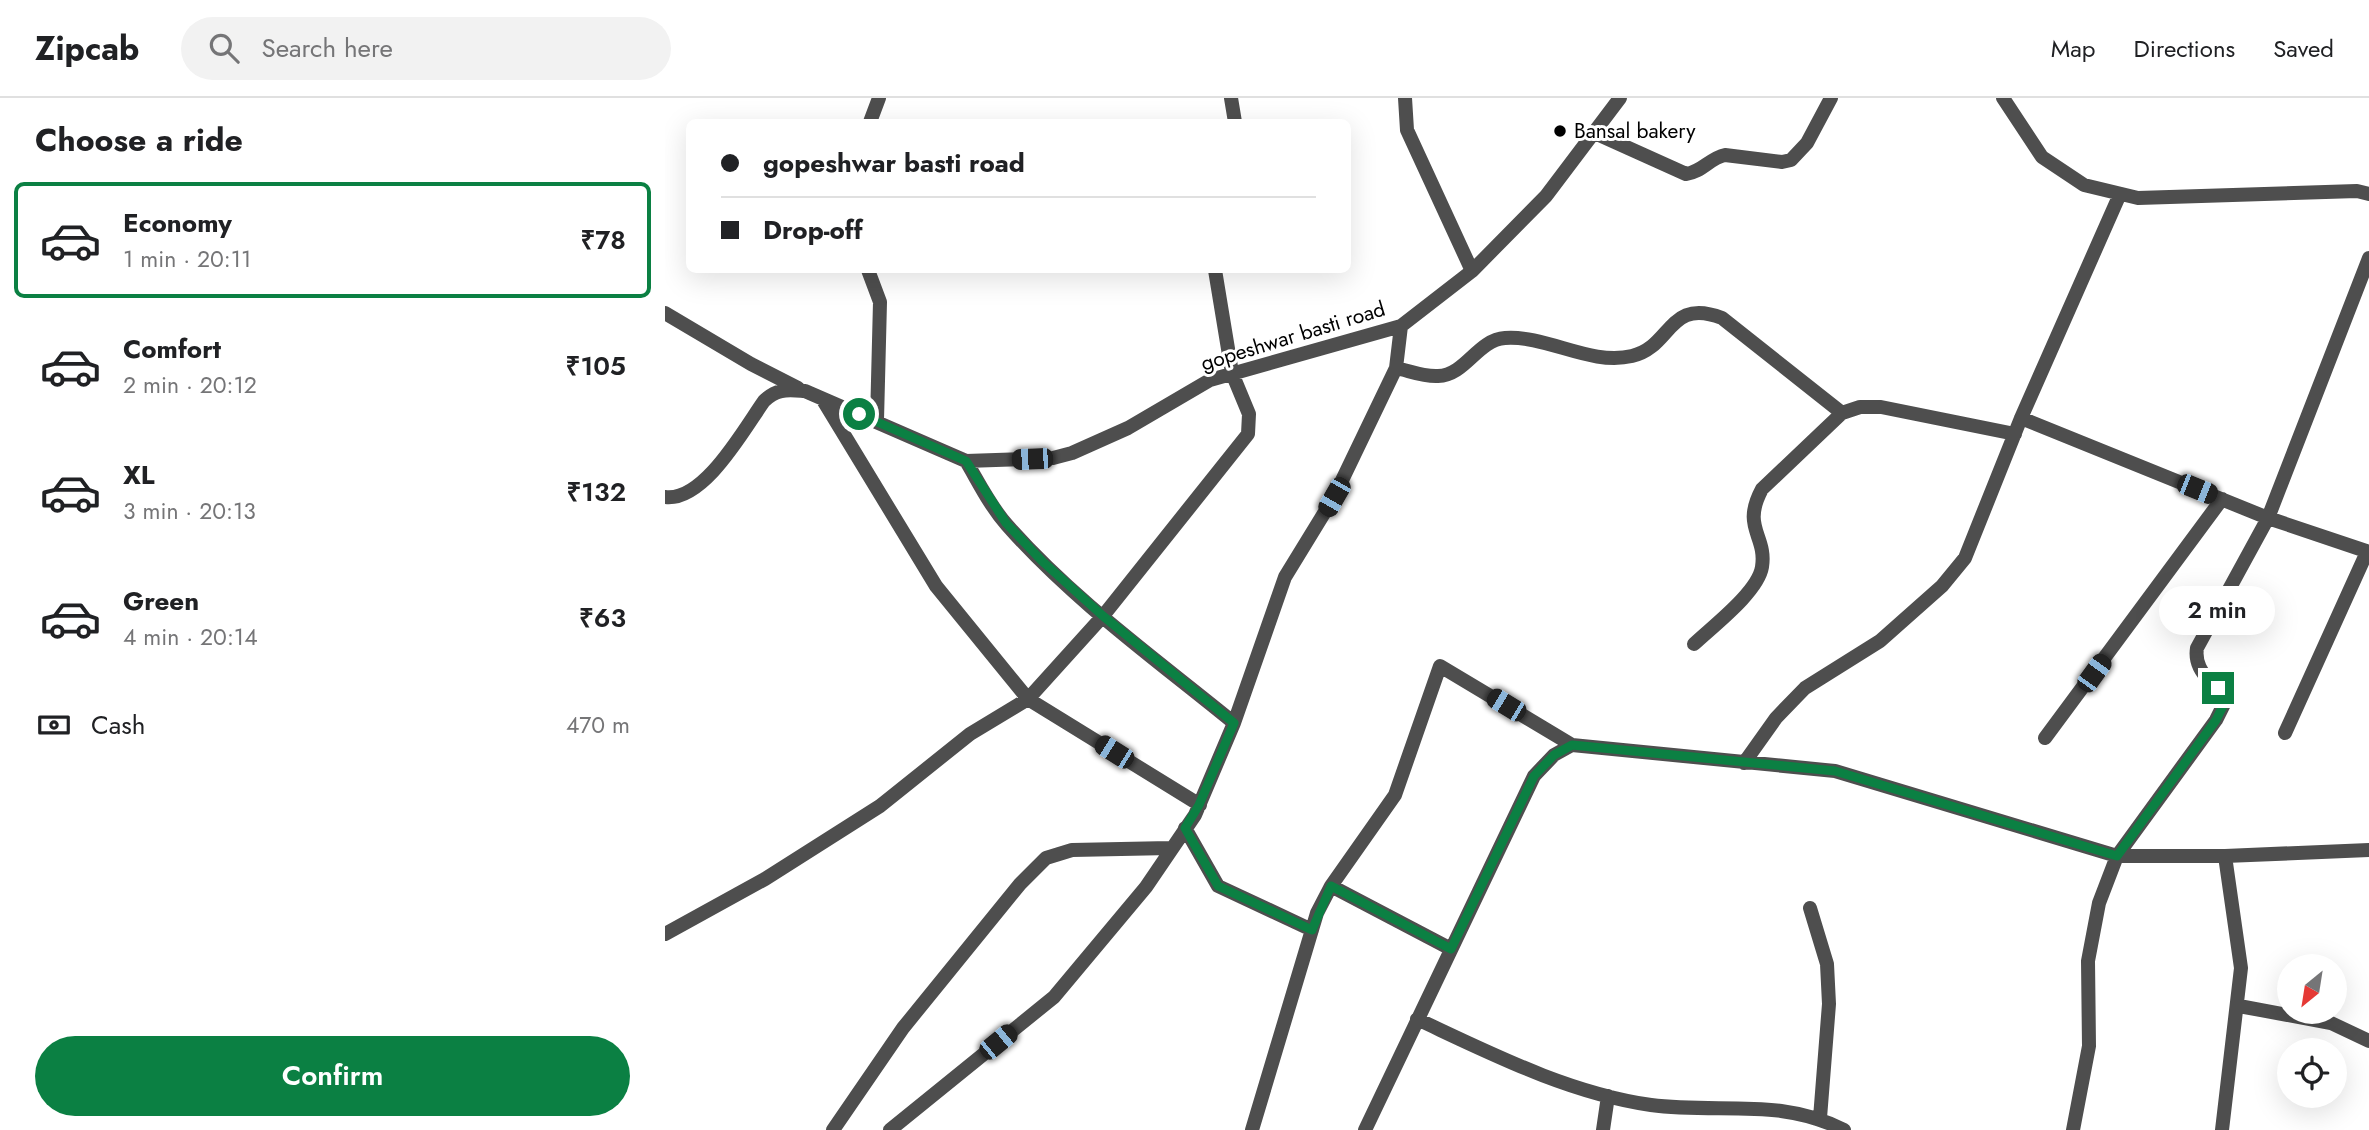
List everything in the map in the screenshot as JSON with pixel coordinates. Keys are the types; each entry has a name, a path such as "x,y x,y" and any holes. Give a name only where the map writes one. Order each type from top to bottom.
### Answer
{"street":[{"path":"871,119 879,98"},
{"path":"1231,98 1234,119"},
{"path":"1405,98 1406,130 1472,271"},
{"name":"gopeshwar basti road","path":"665,313 751,364 823,400 966,461 1053,458 1072,453 1128,428 1210,380 1401,326 1472,271 1546,196 1620,98"},
{"path":"1595,133 1686,174 1697,172 1718,156 1725,155 1782,162 1799,153 1831,98"},
{"path":"2003,98 2042,157 2084,185 2138,198 2357,191 2369,194"},
{"path":"1744,763 1776,718 1805,688 1880,641 1943,586 1965,558 2021,418 2120,194"},
{"path":"2073,1130 2089,1046 2088,961 2099,903 2117,856 2216,720 2224,704 2218,688 2200,672 2196,658 2197,648 2268,518 2369,258"},
{"path":"870,273 880,302 877,421"},
{"path":"665,934 765,879 880,806 970,734 1028,699 1103,616 1248,434 1249,414 1232,373 1215,273"},
{"path":"1396,368 1441,377 1456,370 1487,342 1509,337 1616,359 1635,356 1691,312 1704,311 1722,318 1842,413"},
{"path":"890,1130 1054,997 1146,887 1185,828 1199,805 1234,723 1285,577 1334,497 1396,368 1401,326"},
{"path":"667,502 692,490 713,472 772,393 785,389 805,391"},
{"path":"823,400 936,586 1028,699 1199,805"},
{"path":"1694,644 1757,583 1763,565 1752,522 1753,505 1762,489 1842,413 1860,407 1881,407 2015,434"},
{"path":"2021,418 2268,518 2368,552 2285,733"},
{"path":"966,461 1006,523 1103,616 1234,723"},
{"path":"2045,738 2222,499"},
{"path":"1252,1130 1312,930 1331,886 1395,795 1440,666 1572,745 1835,771 2117,856 2225,856 2369,850"},
{"path":"1365,1130 1534,776 1554,755 1572,745"},
{"path":"1185,828 1218,886 1312,930"},
{"path":"833,1130 903,1028 1020,884 1046,858 1072,850 1170,848"},
{"path":"2222,1130 2239,1006 2241,968 2225,856"},
{"path":"1331,886 1451,949"},
{"path":"1810,908 1827,964 1829,1004 1820,1118"},
{"path":"2239,1006 2331,1023 2369,1041"},
{"path":"1417,1019 1549,1078 1608,1096 1651,1105 1784,1110 1820,1118 1844,1130"},
{"path":"1603,1130 1608,1096"}],"place":[{"name":"Bansal bakery","path":"1560,131"}],"route":[{"path":"859,414 966,461 987,498 1006,523 1042,561 1103,616 1234,723 1195,815 1185,828 1218,886 1312,930 1317,913 1331,886 1451,949 1534,776 1554,755 1572,745 1596,745 1835,771 2117,856 2216,720 2224,704 2218,688"}]}
